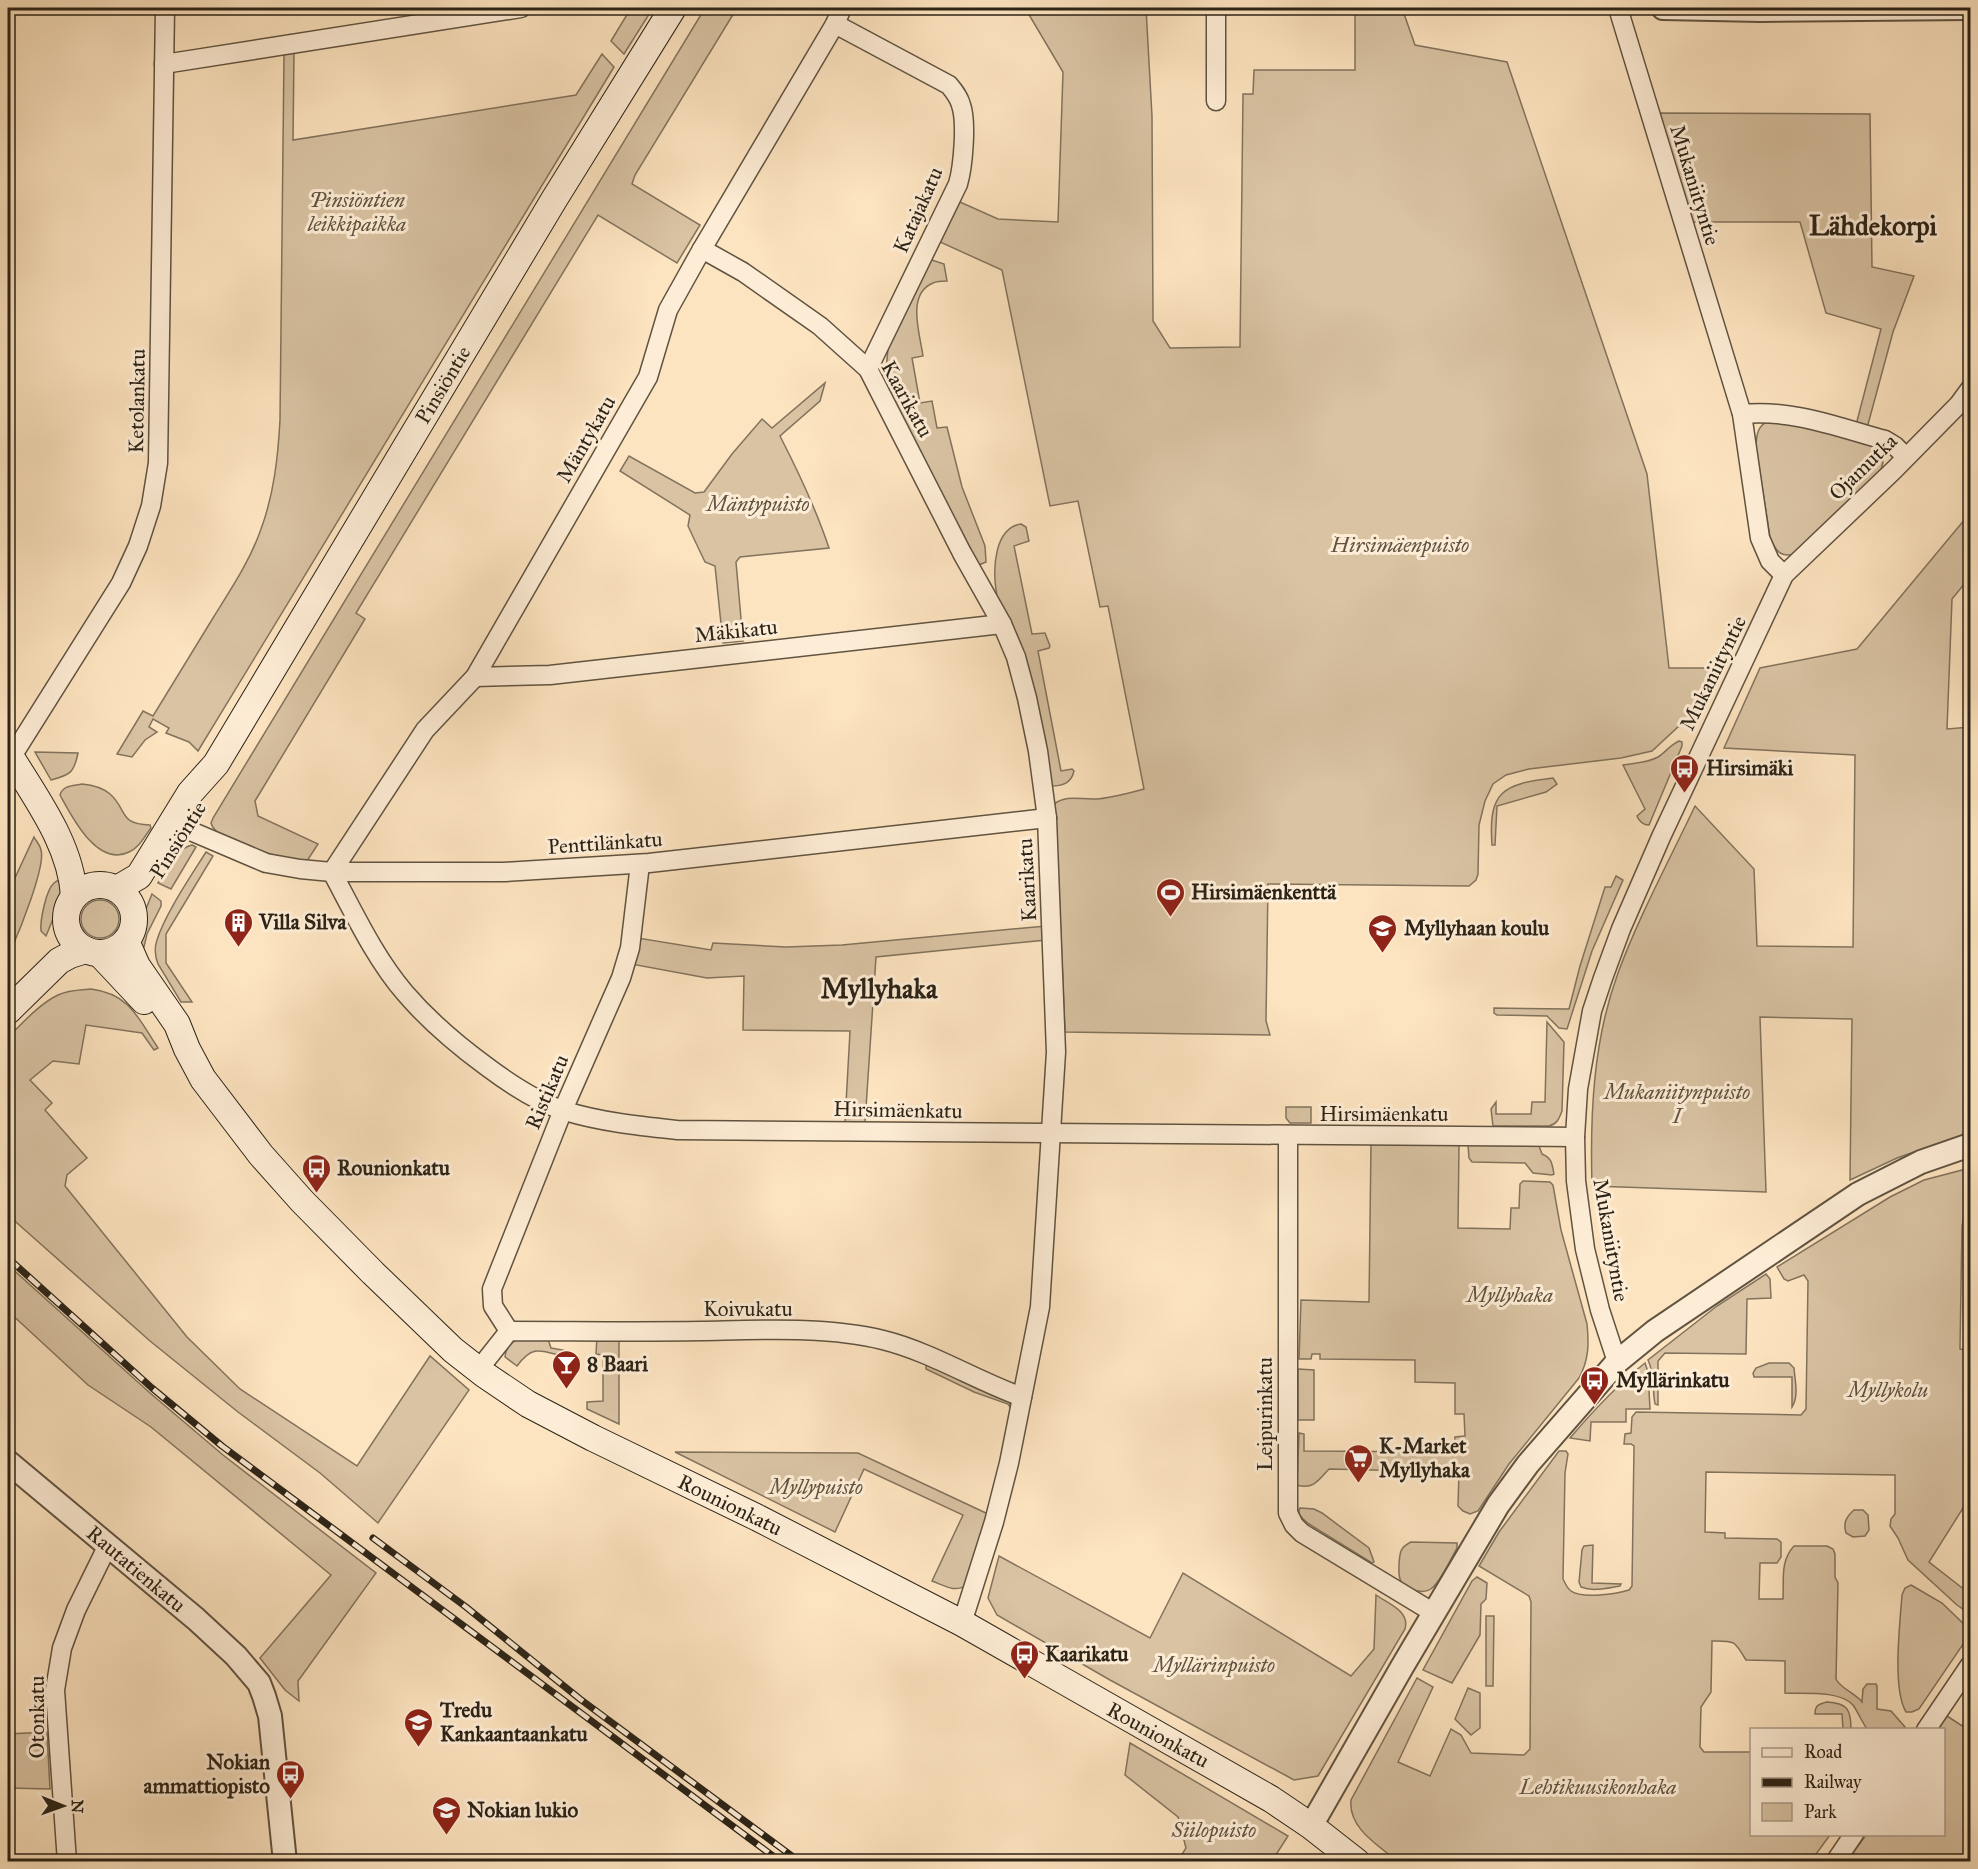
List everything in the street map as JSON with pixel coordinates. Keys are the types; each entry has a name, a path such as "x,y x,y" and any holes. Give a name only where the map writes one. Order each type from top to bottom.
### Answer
{"main road":[{"name":"Pinsiöntie","path":"134,914 180,825 190,794 216,764 555,198 673,8"},
{"path":"9,755 60,840 70,869 66,926 70,936 77,945 93,952"},
{"name":"Pinsiöntie","path":"110,887 139,876 180,825"},
{"path":"8,1011 59,961 70,955 109,952 126,940 134,924 131,904 125,896 110,887 60,840"},
{"path":"8,996 48,949 69,906 82,889 93,885 110,887"},
{"name":"Rounionkatu","path":"126,940 137,966 177,1024 202,1079 217,1100 302,1201 453,1350 528,1404 565,1424 768,1523 962,1623 1271,1799 1311,1826 1357,1862"},
{"name":"Rounionkatu","path":"93,952 147,1004 164,1032 187,1049"}],"street":[{"name":"Ketolankatu","path":"9,755 121,583 138,546 152,506 158,463 165,8"},
{"path":"164,64 520,8"},
{"path":"1216,8 1216,101"},
{"name":"Mukaniityntie","path":"1617,1362 1600,1310 1585,1249 1576,1181 1575,1137 1578,1089 1592,1011 1621,929 1691,771 1784,575 1770,561 1760,538 1742,414 1618,8"},
{"path":"1663,8 1761,10 1971,8"},
{"name":"Mäntykatu","path":"332,872 425,730 475,677 648,377 668,310 838,16"},
{"name":"Katajakatu","path":"838,16 949,85 957,94 962,106 963,160 958,184 868,369"},
{"name":"Kaarikatu","path":"702,249 743,272 783,300 820,327 868,369 962,553 1002,624 1016,657 1028,698 1047,818 1056,1006 1052,1134 1040,1307 994,1522 962,1623"},
{"name":"Ojamutka","path":"1784,575 1906,457 1971,389"},
{"path":"1742,414 1762,412 1799,417 1885,440 1906,457"},
{"name":"Mäkikatu","path":"475,677 550,675 1002,624"},
{"name":"Penttilänkatu","path":"180,825 266,863 332,872 504,872 640,864 1047,818"},
{"name":"Ristikatu","path":"509,1331 493,1306 492,1289 563,1110 621,978 630,948 640,864"},
{"name":"Hirsimäenkatu","path":"332,872 358,922 386,966 404,991 441,1030 464,1050 516,1087 563,1110 636,1125 677,1130 1575,1137"},
{"name":"Leipurinkatu","path":"1288,1135 1288,1513 1294,1525 1302,1533 1434,1613"},
{"path":"1311,1826 1477,1538 1528,1464 1617,1362 1655,1331 1858,1194 1921,1162 1971,1145"},
{"name":"Koivukatu","path":"509,1331 748,1330 861,1336 902,1346 1022,1397"},
{"path":"479,1369 509,1331"},
{"name":"Rautatienkatu","path":"8,1462 196,1619 236,1656 258,1683 270,1716 285,1862"},
{"name":"Otonkatu","path":"67,1862 55,1689 62,1648 76,1610 108,1545"},
{"path":"1927,1728 1971,1665"},
{"path":"1835,1862 1853,1836"}],"green space":[{"path":"631,8 653,8 624,54 611,41"},
{"path":"705,8 737,8 635,175 632,184 700,225 677,263 598,215 356,613 365,619 255,801 258,816 318,844 307,861 253,849 225,838 216,831 211,823 213,818"},
{"name":"Hirsimäenpuisto","path":"1025,8 1146,8 1152,116 1153,321 1170,348 1240,347 1243,94 1253,94 1254,70 1355,70 1355,8 1402,8 1415,45 1507,62 1647,474 1669,668 1722,668 1694,720 1678,727 1652,751 1621,758 1529,769 1506,775 1493,784 1485,801 1479,825 1478,874 1476,880 1469,886 1268,884 1266,1021 1270,1035 1065,1032 1057,843 1052,811 1054,804 1069,798 1102,798 1144,789 1108,606 1100,607 1078,501 1050,506 1002,270 940,242 960,202 998,219 1058,222 1063,72"},
{"name":"Pinsiöntien leikkipaikka","path":"294,52 293,140 576,95 602,54 614,67 198,751 189,742 166,733 169,728 153,719 149,727 157,732 145,740 132,757 117,754 143,711 153,716 233,586 257,541 269,502 277,462 280,420 284,54"},
{"path":"1658,113 1870,114 1872,267 1914,276 1893,332 1867,428 1856,425 1881,329 1826,313 1800,222 1690,222"},
{"path":"932,260 944,264 947,281 933,283 925,288 920,296 917,315 923,356 912,358 920,403 932,401 937,428 947,427 962,487 985,546 986,562 979,565 887,392 885,379 888,349 929,262"},
{"name":"Mäntypuisto","path":"825,383 820,401 780,436 807,491 829,548 740,557 736,562 743,641 723,643 715,566 705,562 688,526 690,515 620,471 629,456 695,493 704,492 762,419 772,428"},
{"path":"1778,419 1876,444 1883,459 1879,475 1795,554 1790,555 1779,552 1770,537 1756,448 1760,428 1767,422"},
{"name":"Mukaniitynpuisto I","path":"1970,513 1970,577 1952,599 1947,729 1970,727 1970,1079 1965,1134 1897,1158 1850,1180 1852,1019 1760,1017 1766,1192 1592,1186 1595,1078 1603,1025 1610,999 1635,931 1695,806 1754,869 1757,946 1853,947 1855,755 1724,748 1760,668 1857,649"},
{"path":"1021,524 1026,527 1029,541 1014,546 1032,634 1045,633 1050,646 1038,651 1061,771 1072,769 1074,771 1068,781 1058,785 1050,786 996,590 995,561 1000,541 1012,527"},
{"path":"1679,741 1682,742 1682,746 1649,825 1644,824 1637,816 1645,809 1623,765 1654,759"},
{"path":"35,752 78,753 75,765 70,772 51,780"},
{"path":"1553,778 1557,784 1546,792 1497,806 1495,845 1492,845 1493,813 1496,802 1502,794 1522,783"},
{"path":"82,784 93,786 110,794 128,819 150,825 151,828 136,848 117,855 106,853 87,837 60,795 66,788"},
{"path":"34,837 41,850 40,870 8,956 8,893"},
{"path":"192,845 196,847 171,889 158,883 176,855"},
{"path":"206,852 213,856 166,934 166,963 192,1002 181,1002 158,964 155,946 172,907"},
{"path":"1616,876 1623,880 1592,951 1567,1029 1559,1028 1547,1016 1497,1015 1494,1013 1494,1008 1569,1009 1605,887 1611,887"},
{"path":"63,879 62,897 46,936 41,931 41,926 46,898 54,883"},
{"path":"152,894 161,901 161,906 147,934 143,951 137,944 138,937"},
{"path":"100,900 114,905 119,919 114,933 100,938 86,933 81,919 86,905"},
{"path":"1046,926 1046,940 876,957 865,1123 845,1122 850,1031 743,1030 744,976 707,978 631,964 638,938 711,950 713,943 786,947 842,945"},
{"path":"91,989 115,996 132,1009 158,1048 154,1050 142,1033 86,1025 79,1064 53,1061 30,1080 52,1103 45,1110 87,1158 67,1175 65,1186 187,1337 240,1389 357,1466 430,1356 469,1390 378,1523 320,1473 238,1412 150,1341 8,1215 8,1037 44,1003 66,992"},
{"path":"1547,1022 1564,1042 1562,1111 1559,1119 1549,1126 1493,1126 1491,1109 1496,1102 1496,1114 1531,1114 1532,1102 1545,1102"},
{"path":"1286,1107 1311,1107 1311,1123 1290,1123 1286,1118"},
{"name":"Myllyhaka","path":"1371,1144 1459,1144 1458,1228 1510,1229 1511,1208 1519,1208 1520,1184 1523,1181 1550,1182 1553,1185 1561,1230 1587,1324 1586,1358 1579,1378 1509,1464 1478,1511 1470,1514 1458,1506 1459,1472 1329,1469 1312,1485 1297,1485 1299,1433 1304,1434 1304,1451 1454,1452 1455,1437 1465,1436 1464,1414 1455,1414 1455,1383 1415,1382 1415,1360 1320,1359 1320,1354 1312,1354 1311,1359 1299,1359 1301,1300 1369,1302"},
{"path":"1468,1145 1539,1146 1542,1154 1551,1162 1554,1174 1533,1173 1525,1163 1472,1162 1469,1158"},
{"path":"1970,1168 1965,1187 1962,1226 1960,1349 1970,1350 1970,1497 1929,1562 1970,1594 1970,1614 1908,1560 1890,1526 1895,1514 1895,1475 1706,1472 1705,1532 1725,1533 1725,1538 1777,1539 1781,1542 1781,1557 1777,1563 1760,1563 1759,1599 1783,1599 1785,1564 1794,1546 1827,1546 1833,1549 1835,1577 1838,1583 1836,1679 1841,1686 1862,1702 1863,1689 1867,1684 1876,1684 1877,1709 1891,1711 1905,1727 1866,1728 1853,1705 1847,1700 1830,1695 1785,1693 1785,1661 1746,1660 1733,1643 1712,1641 1711,1692 1701,1707 1700,1747 1704,1752 1750,1752 1750,1836 1829,1836 1811,1861 1397,1861 1373,1842 1354,1819 1351,1800 1417,1678 1433,1687 1398,1762 1430,1776 1451,1729 1461,1735 1471,1753 1524,1755 1530,1749 1531,1602 1529,1596 1479,1566 1499,1532 1559,1451 1566,1451 1568,1454 1565,1473 1563,1579 1567,1587 1583,1595 1629,1590 1632,1586 1634,1446 1624,1444 1625,1434 1631,1433 1632,1417 1636,1412 1801,1415 1806,1409 1808,1281 1804,1275 1788,1281 1784,1279 1777,1267 1890,1197 1924,1180"},
{"path":"8,1265 150,1393 223,1455 376,1573 298,1681 299,1701 285,1690 260,1658 331,1575 151,1427 88,1385 8,1311"},
{"path":"1766,1274 1770,1279 1771,1298 1747,1299 1746,1354 1665,1353 1658,1361 1658,1405 1655,1404 1648,1360 1717,1306"},
{"path":"547,1336 551,1348 563,1350 562,1356 542,1351 532,1352 517,1366 505,1357 510,1345 515,1341 527,1337"},
{"path":"597,1337 619,1337 619,1424 587,1409 587,1402 603,1401 603,1355 596,1354"},
{"path":"926,1363 1009,1401 1012,1410 1008,1404 974,1392 926,1369"},
{"path":"1645,1363 1648,1372 1650,1409 1626,1409 1626,1422 1591,1422 1590,1441 1570,1438 1625,1380"},
{"path":"1769,1363 1789,1363 1794,1368 1796,1393 1792,1407 1792,1377 1754,1377 1753,1373 1756,1368"},
{"path":"1298,1369 1314,1370 1314,1420 1298,1420"},
{"name":"Myllypuisto","path":"675,1452 858,1453 988,1514 967,1585 954,1589 932,1581 963,1515 864,1469 835,1532"},
{"path":"1300,1508 1314,1509 1322,1513 1369,1548 1374,1562 1372,1563 1309,1524 1300,1515"},
{"path":"1854,1510 1863,1510 1868,1515 1869,1530 1865,1536 1853,1537 1846,1533 1846,1520"},
{"path":"1411,1542 1457,1543 1457,1548 1442,1575 1428,1590 1409,1589 1400,1579 1401,1551"},
{"path":"1593,1545 1592,1583 1621,1584 1620,1586 1605,1589 1581,1587 1579,1582 1582,1550 1584,1546"},
{"name":"Myllärinpuisto","path":"999,1556 1150,1638 1183,1573 1351,1676 1374,1649 1376,1595 1401,1613 1406,1623 1405,1629 1318,1776 1294,1780 1110,1680 997,1615 988,1598"},
{"path":"1477,1577 1487,1583 1486,1599 1481,1604 1480,1635 1452,1683 1423,1670 1472,1581"},
{"path":"1911,1585 1942,1603 1970,1630 1968,1637 1919,1709 1906,1712 1899,1688 1898,1655 1902,1595 1905,1588"},
{"path":"1486,1616 1494,1616 1493,1686 1486,1686"},
{"path":"1468,1688 1480,1693 1480,1728 1471,1735 1455,1719"},
{"path":"1822,1703 1839,1704 1846,1708 1850,1716 1851,1728 1843,1728 1842,1714 1815,1714 1818,1705"},
{"path":"1947,1716 1970,1731 1970,1861 1847,1861 1865,1836 1945,1836 1945,1728 1939,1728"},
{"path":"47,1732 50,1789 8,1788 8,1734"},
{"name":"Siilopuisto","path":"1130,1743 1288,1836 1272,1861 1178,1861 1186,1848 1178,1817 1125,1775"}],"railway":[{"path":"8,1258 152,1388 222,1446 781,1862"},
{"path":"373,1538 466,1607 580,1699 800,1862"}],"place":[{"name":"Hirsimäki","path":"1685,794"},
{"name":"Hirsimäenkenttä","path":"1170,918"},
{"name":"Villa Silva","path":"238,948"},
{"name":"Myllyhaan koulu","path":"1383,954"},
{"name":"Rounionkatu","path":"316,1194"},
{"name":"8 Baari","path":"566,1390"},
{"name":"Myllärinkatu","path":"1595,1406"},
{"name":"K-Market Myllyhaka","path":"1358,1484"},
{"name":"Kaarikatu","path":"1024,1680"},
{"name":"Tredu Kankaantaankatu","path":"419,1748"},
{"name":"Nokian ammattiopisto","path":"291,1800"},
{"name":"Nokian lukio","path":"446,1836"}],"district":[{"name":"Lähdekorpi","path":"1873,226"},
{"name":"Myllyhaka","path":"879,989"}],"park label":[{"name":"Myllykolu","path":"1888,1390"},
{"name":"Lehtikuusikonhaka","path":"1598,1787"}]}
